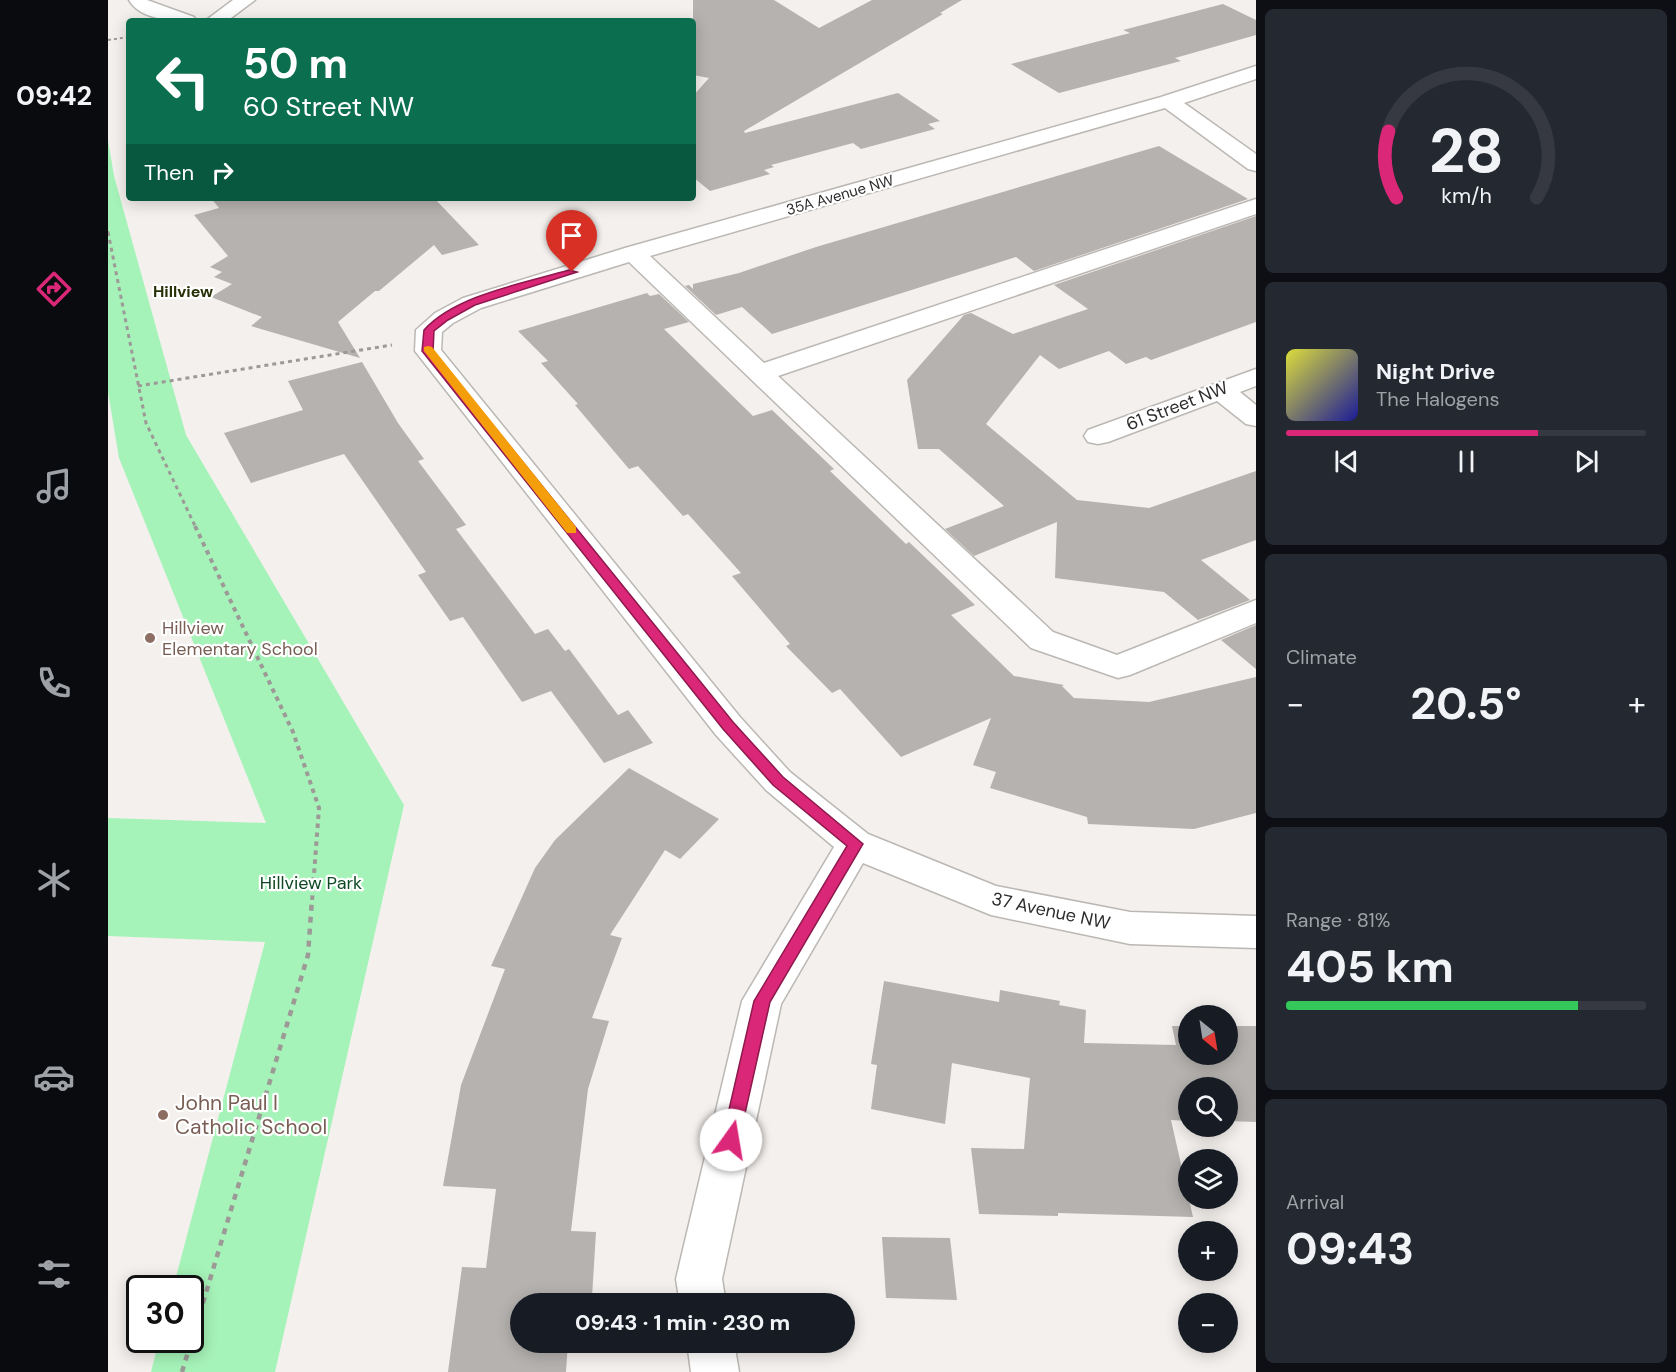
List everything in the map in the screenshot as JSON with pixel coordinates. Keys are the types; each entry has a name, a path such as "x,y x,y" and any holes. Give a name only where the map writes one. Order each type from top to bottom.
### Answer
{"street":[{"path":"138,0 141,5 178,18"},
{"path":"219,18 246,0"},
{"name":"35A Avenue NW","path":"429,335 444,318 472,303 633,254 1168,101 1256,72"},
{"path":"1168,101 1256,164"},
{"path":"760,373 1256,206"},
{"path":"633,254 1042,640 1118,667 1256,611"},
{"name":"37 Avenue NW","path":"429,335 428,351 728,726 778,781 855,844 991,900 1130,928 1256,932"},
{"name":"61 Street NW","path":"1098,436 1256,377"},
{"path":"1220,390 1256,418"},
{"path":"701,1293 699,1279 762,1001 855,844"},
{"path":"712,1353 715,1372"}],"path":[{"path":"108,40 126,37"},
{"path":"108,231 146,423 294,732 319,808 308,955 182,1372"},
{"path":"138,386 429,335"}],"green space":[{"name":"Hillview Park","path":"108,140 114,176 186,435 404,805 275,1372 151,1372 156,1353 204,1353 204,1275 176,1275 265,942 108,936 108,818 266,823 119,458 108,392"}],"building":[{"path":"693,0 774,0 819,28 872,0 962,0 940,13 943,14 744,131 745,133 898,93 940,121 928,124 935,129 861,149 853,143 771,165 774,167 764,170 770,174 710,191 696,179 696,93 709,78 696,76 696,18 693,18"},
{"path":"1223,4 1256,20 1256,35 1175,58 1181,61 1059,93 1011,64 1130,33 1123,30"},
{"path":"1159,146 1248,199 1034,271 1016,257 772,334 742,307 716,315 685,286 689,285 693,289 693,284 739,273 816,247"},
{"path":"213,201 437,201 479,245 442,255 434,245 338,322 360,358 251,326 262,317 211,297 232,284 214,277 222,272 210,267 228,256 194,215 219,208"},
{"path":"1256,216 1256,322 1151,360 1146,357 1126,364 1109,351 1059,369 1040,355 986,424 1077,500 1149,508 1256,471 1256,540 1201,560 1250,600 1198,620 1164,592 1055,578 1057,522 974,556 945,529 1004,506 939,449 918,449 907,380 964,315 971,313 1013,334 1088,309 1054,285"},
{"path":"647,293 650,296 659,294 689,322 664,329 753,416 772,410 834,469 830,471 906,544 909,542 975,605 951,615 1014,676 1064,685 1062,686 1074,698 1149,702 1256,677 1256,813 1194,829 1088,824 1087,817 990,788 996,772 973,765 991,718 901,757 840,689 832,693 786,646 790,644 732,576 741,573 688,514 683,516 638,466 629,469 575,405 578,404 541,363 548,361 518,331"},
{"path":"362,362 398,423 424,459 418,461 466,525 456,529 535,634 548,629 565,651 569,649 618,715 628,710 653,743 604,763 551,691 522,702 463,617 450,621 418,575 426,572 344,454 251,483 224,433 303,410 288,381"},
{"path":"1256,625 1256,669 1221,640"},
{"path":"629,768 719,819 680,859 665,850 610,935 622,938 592,1018 609,1021 588,1089 571,1231 596,1232 592,1293 510,1293 510,1353 567,1353 566,1372 448,1372 462,1267 486,1268 496,1189 443,1186 461,1085 505,969 491,966 535,868 555,840"},
{"path":"884,981 999,1002 1000,990 1060,1001 1059,1005 1086,1010 1084,1043 1176,1045 1172,1026 1178,1026 1178,1065 1238,1065 1238,1026 1256,1026 1256,1122 1238,1121 1238,1077 1178,1077 1178,1120 1171,1120 1178,1151 1178,1209 1191,1209 1193,1217 1058,1213 1058,1216 979,1214 971,1148 1024,1149 1030,1078 952,1063 945,1124 871,1109 877,1065 871,1064"},
{"path":"882,1237 950,1238 957,1300 886,1298"}],"slow traffic":[{"path":"428,349 571,530"}],"place":[{"name":"Hillview Elementary School","path":"150,638"},
{"name":"John Paul I Catholic School","path":"163,1115"}],"district":[{"name":"Hillview","path":"183,291"}],"route":[{"path":"572,272 472,303 444,318 429,330 428,351 728,726 778,781 855,844 762,1001 731,1140"}]}
